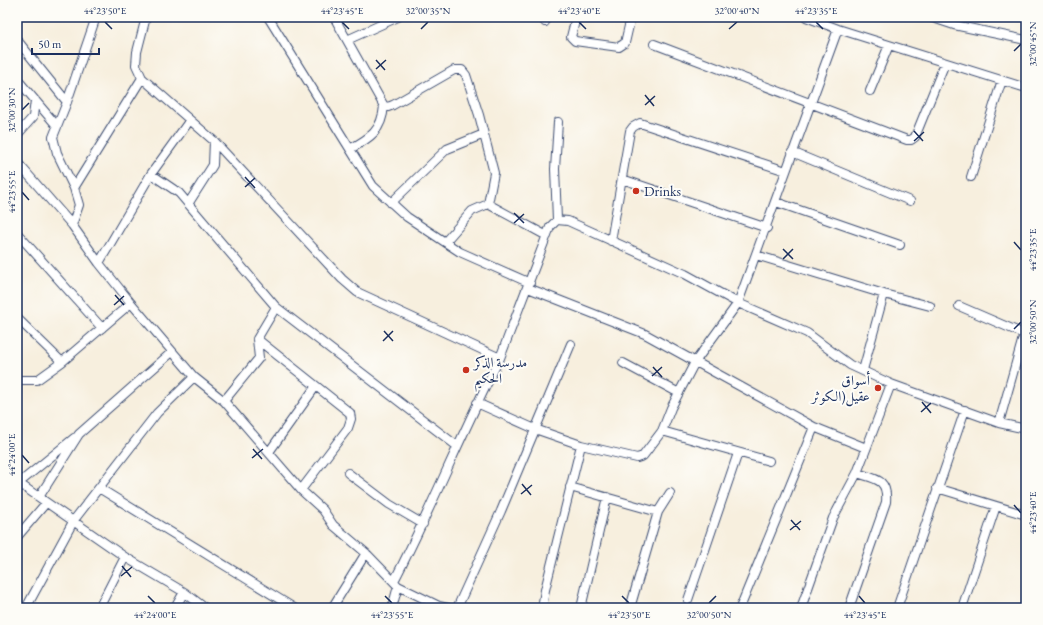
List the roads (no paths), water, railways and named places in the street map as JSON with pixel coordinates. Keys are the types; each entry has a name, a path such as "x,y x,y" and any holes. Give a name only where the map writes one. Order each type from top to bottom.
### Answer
{"street":[{"path":"72,225 79,205 74,188 54,144 53,137 67,102 96,17"},
{"path":"146,17 137,52 136,65 142,78 214,141 342,279 357,292 500,358"},
{"path":"268,17 373,186 407,217 460,252 529,286 645,334 814,427 866,448"},
{"path":"334,17 384,106 382,120 370,138 350,149"},
{"path":"347,40 398,17"},
{"path":"576,17 571,37 575,41 619,47 625,43 631,17"},
{"path":"806,17 889,46 1026,88"},
{"path":"930,17 954,25 1026,40"},
{"path":"477,403 535,429 580,445 636,458 643,456 662,431 679,392 696,362 738,303 767,228 792,152 838,29"},
{"path":"17,40 67,102"},
{"path":"654,44 907,140 911,140 915,136 945,63"},
{"path":"870,91 889,46"},
{"path":"384,106 388,107 393,105 454,70 462,70 466,75 494,173 488,204"},
{"path":"74,188 142,78"},
{"path":"17,79 57,126"},
{"path":"971,177 1002,80"},
{"path":"17,135 33,117 35,100"},
{"path":"99,263 151,174 190,120"},
{"path":"392,608 396,584 457,446 500,358 529,286 550,227 557,220 555,168 558,122"},
{"path":"611,240 630,131 633,127 640,123 786,171"},
{"path":"391,203 447,149 484,134"},
{"path":"188,204 213,166 214,141"},
{"path":"792,152 910,201"},
{"path":"17,162 72,225 99,263 172,352 194,377 224,401 301,490 323,510 333,525 366,553 396,584 439,607 448,608"},
{"path":"151,174 179,193 276,307 457,446"},
{"path":"622,179 767,228"},
{"path":"776,202 900,245"},
{"path":"446,242 472,210 488,204 547,236"},
{"path":"557,220 568,221 611,240 685,274 738,303 807,333 850,365 891,384 999,423 1026,429"},
{"path":"17,232 102,328"},
{"path":"756,255 884,294 930,306"},
{"path":"863,370 884,294"},
{"path":"18,380 37,380 62,362 131,303"},
{"path":"959,306 1025,330 999,423"},
{"path":"224,401 259,358 257,339 276,307"},
{"path":"17,318 62,362"},
{"path":"257,339 350,413 351,419 348,428 301,490"},
{"path":"457,608 501,511 571,344"},
{"path":"172,352 79,434 18,482 125,557 184,592 205,608"},
{"path":"623,363 679,392"},
{"path":"26,608 74,520 157,413 194,377"},
{"path":"801,608 833,518 857,473 891,384"},
{"path":"269,452 316,386"},
{"path":"897,608 965,410"},
{"path":"740,608 814,427"},
{"path":"662,431 769,461"},
{"path":"39,497 79,434"},
{"path":"542,608 580,445"},
{"path":"688,600 738,453"},
{"path":"348,473 389,504 423,524"},
{"path":"849,608 886,502 887,492 884,485 877,479 857,473"},
{"path":"570,487 658,512"},
{"path":"99,488 294,608"},
{"path":"937,488 1026,515"},
{"path":"630,608 658,512 670,493"},
{"path":"581,608 607,497"},
{"path":"17,537 46,503"},
{"path":"962,608 996,506"},
{"path":"332,608 366,553"},
{"path":"99,608 125,557"},
{"path":"175,608 184,592"}],"place":[{"name":"Drinks","path":"636,191"},
{"name":"مدرسة الذكر الحكيم","path":"466,370"},
{"name":"أسواق عقيل(الكوثر","path":"878,388"}]}
